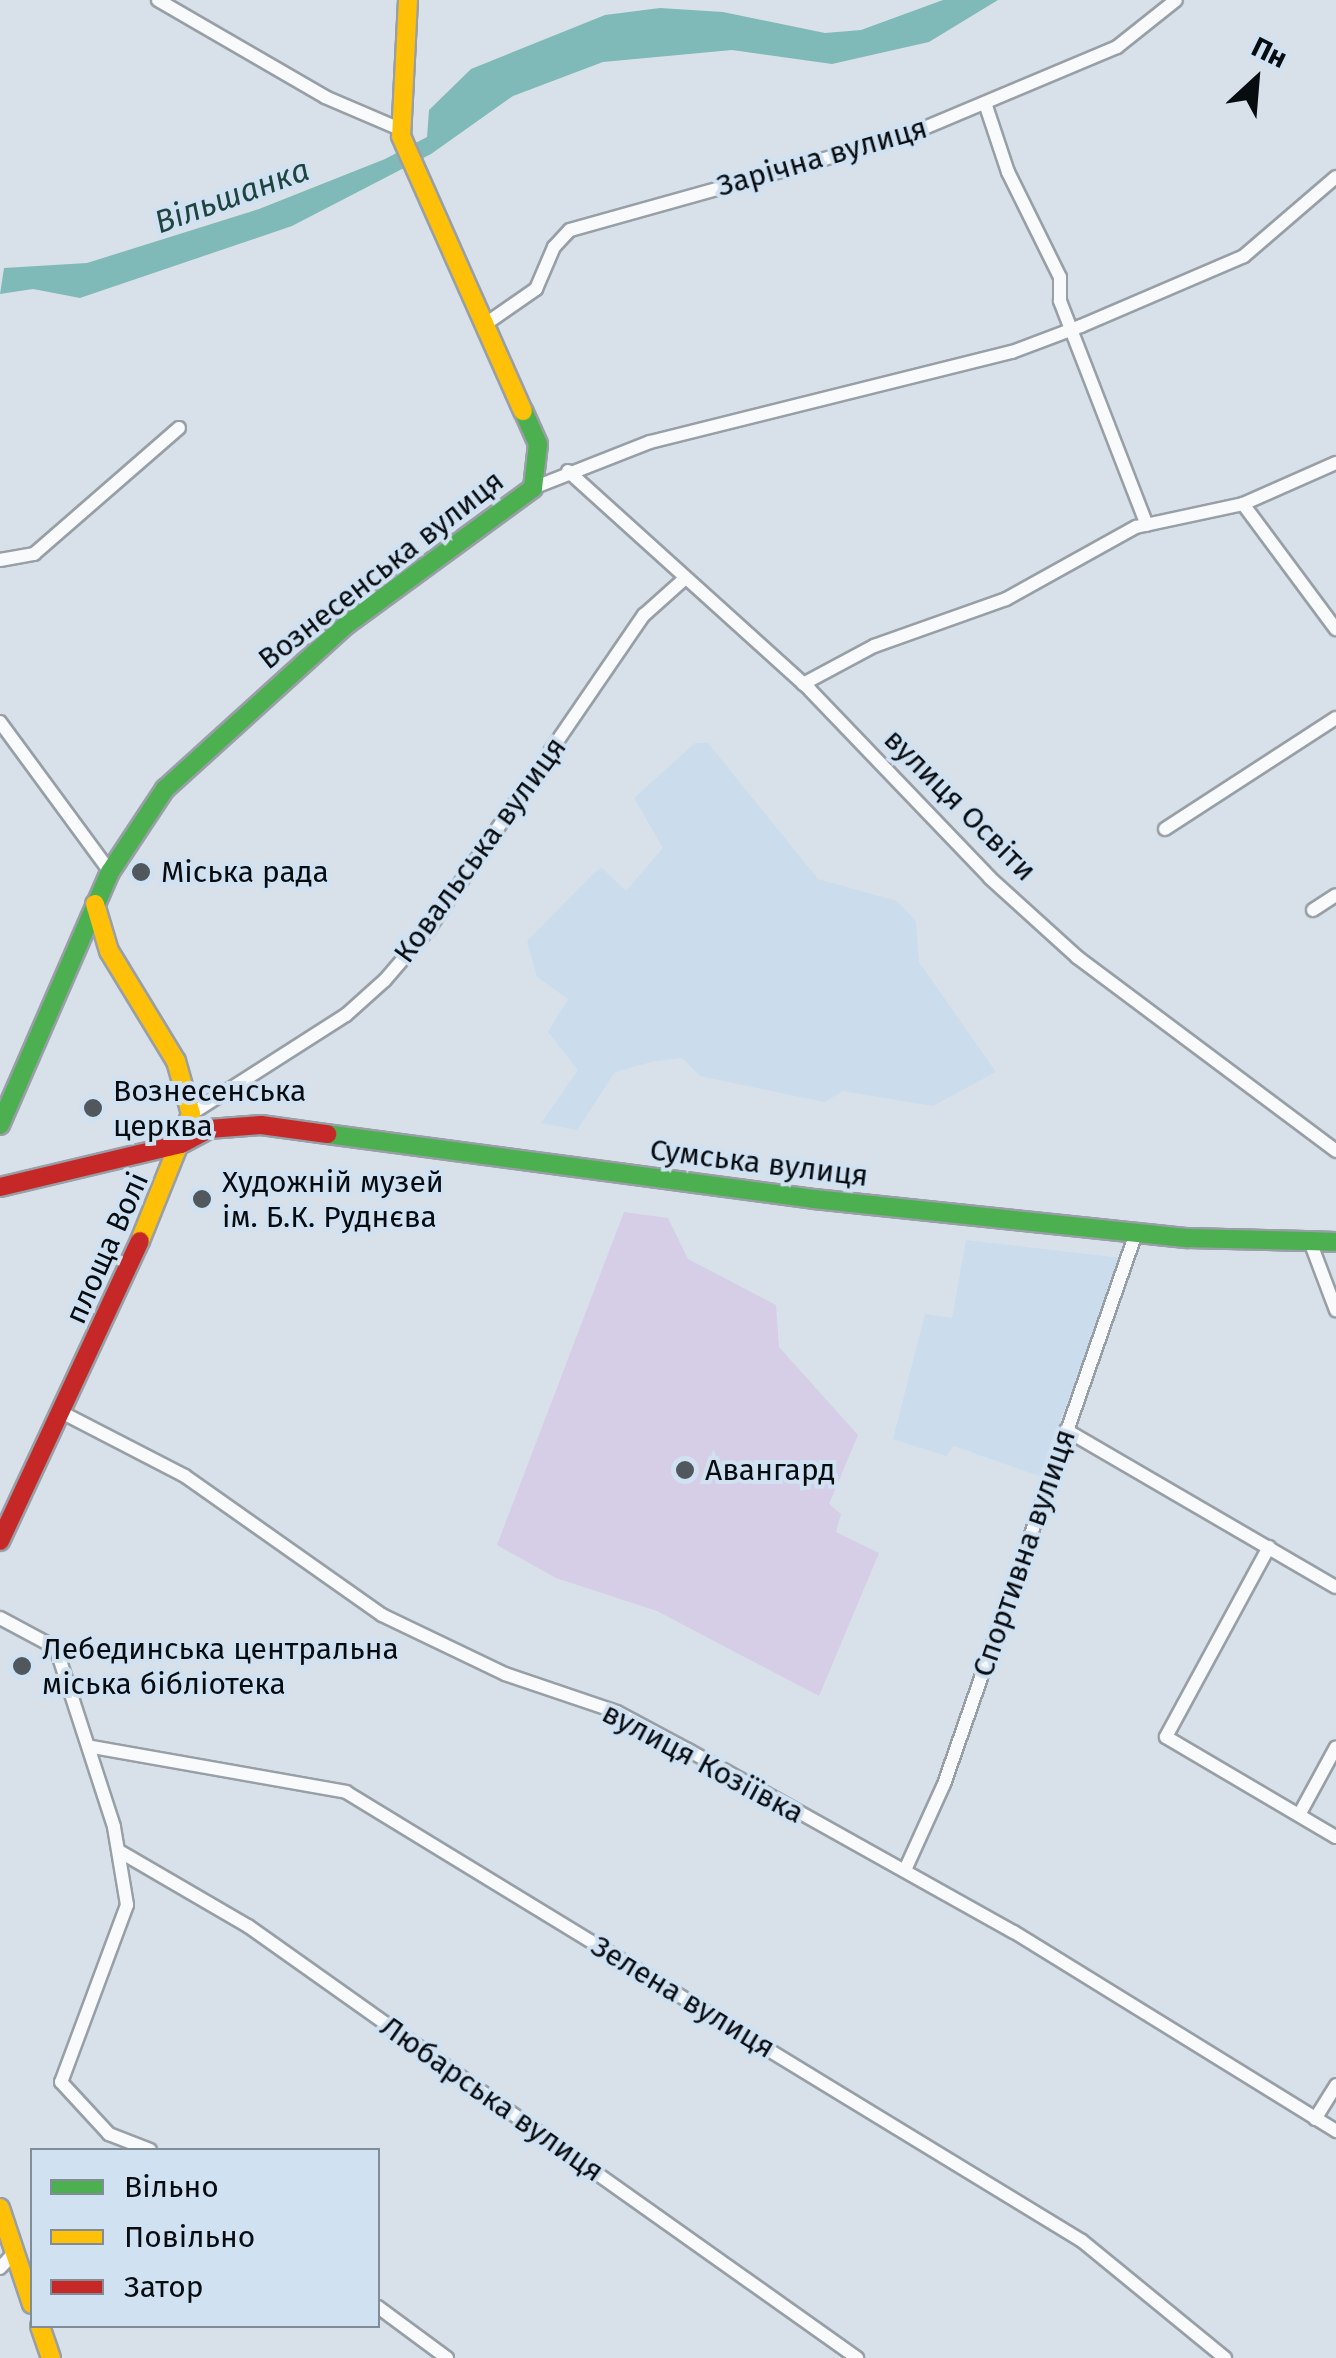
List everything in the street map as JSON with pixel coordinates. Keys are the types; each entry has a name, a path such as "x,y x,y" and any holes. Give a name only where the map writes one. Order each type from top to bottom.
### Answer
{"main road":[{"path":"408,0 401,132 419,181 487,322 538,444 533,488"},
{"name":"Вознесенська вулиця","path":"0,1125 94,904 110,872 165,789 270,690 420,567 533,488"},
{"path":"94,904 109,951 176,1061 192,1114 182,1144"},
{"name":"Сумська вулиця","path":"182,1144 210,1129 261,1124 814,1199 1136,1233 1311,1244 1336,1242"},
{"name":"площа Волі","path":"0,1188 182,1144"},
{"name":"площа Волі","path":"0,1541 63,1413 182,1144"},
{"path":"0,2208 30,2298"},
{"path":"41,2328 51,2358"}],"street":[{"path":"158,0 325,97 401,132"},
{"name":"Зарічна вулиця","path":"487,322 536,289 554,247 570,230 903,138 986,106 1117,47 1176,0"},
{"path":"986,106 1008,172 1060,277 1072,330 1147,524"},
{"name":"Вознесенська вулиця","path":"533,488 568,471 650,442 1012,352 1072,330 1244,256 1330,191 1336,177"},
{"path":"0,560 34,554 178,428"},
{"path":"803,684 874,646 1006,599 1147,524 1243,504 1336,464"},
{"name":"вулиця Освіти","path":"568,471 682,580 803,684 990,878 1077,957 1336,1151"},
{"path":"1243,504 1336,629"},
{"name":"Ковальська вулиця","path":"192,1114 346,1016 385,980 428,930 644,615 682,580"},
{"path":"1165,829 1336,718"},
{"path":"0,722 110,872"},
{"path":"1312,910 1336,895"},
{"name":"Спортивна вулиця","path":"905,1870 944,1784 1136,1233"},
{"path":"1311,1244 1336,1310"},
{"name":"вулиця Козіївка","path":"63,1413 186,1476 382,1615 505,1674 617,1712 905,1870 1336,2132"},
{"path":"1066,1430 1336,1587"},
{"path":"1270,1547 1166,1737 1336,1836"},
{"path":"0,1618 56,1648 92,1747 120,1851 127,1905 62,2082 109,2134 145,2148"},
{"name":"Зелена вулиця","path":"92,1747 346,1792 1082,2241 1225,2358"},
{"path":"1299,1815 1336,1747"},
{"name":"Любарська вулиця","path":"120,1851 248,1926 857,2358"},
{"path":"1315,2119 1336,2086"},
{"path":"0,2268 15,2252"},
{"path":"380,2308 447,2358"}],"shaded area":[{"path":"943,0 998,0 929,42 832,64 732,50 603,62 513,96 431,154 292,226 80,298 33,289 0,294 4,268 87,263 259,209 385,159 427,137 429,110 471,69 605,15 660,8 723,12 825,33 861,30"},
{"path":"695,743 708,743 818,879 897,901 916,921 919,962 996,1072 933,1106 843,1091 824,1102 700,1076 682,1058 655,1061 615,1072 577,1130 541,1123 578,1070 548,1032 568,999 537,977 527,941 595,872 602,868 626,891 663,848 634,798"},
{"name":"Авангард","path":"624,1212 668,1218 688,1259 776,1305 779,1347 858,1435 829,1504 841,1514 836,1532 879,1553 819,1696 657,1611 556,1578 497,1545"},
{"path":"966,1240 1122,1258 1039,1476 954,1446 946,1456 893,1439 925,1314 952,1318"}],"traffic: fast":[{"path":"0,1125 110,872 165,789 346,625 533,488 538,444 523,411"},
{"path":"327,1134 814,1199 1188,1238 1336,1242"}],"traffic: slow":[{"path":"408,0 401,136 523,411"},
{"path":"95,904 109,951 176,1061 191,1114 140,1241"},
{"path":"0,2208 30,2298"},
{"path":"41,2328 51,2358"}],"traffic: jam":[{"path":"0,1187 181,1144 209,1129 261,1125 327,1134"},
{"path":"0,1541 140,1241"}],"place":[{"name":"Міська рада","path":"141,872"},
{"name":"Вознесенська церква","path":"93,1108"},
{"name":"Художній музей ім. Б.К. Руднєва","path":"202,1199"},
{"name":"Авангард","path":"685,1470"},
{"name":"Лебединська центральна міська бібліотека","path":"22,1666"}],"water label":[{"name":"Вільшанка","path":"232,196"}]}
